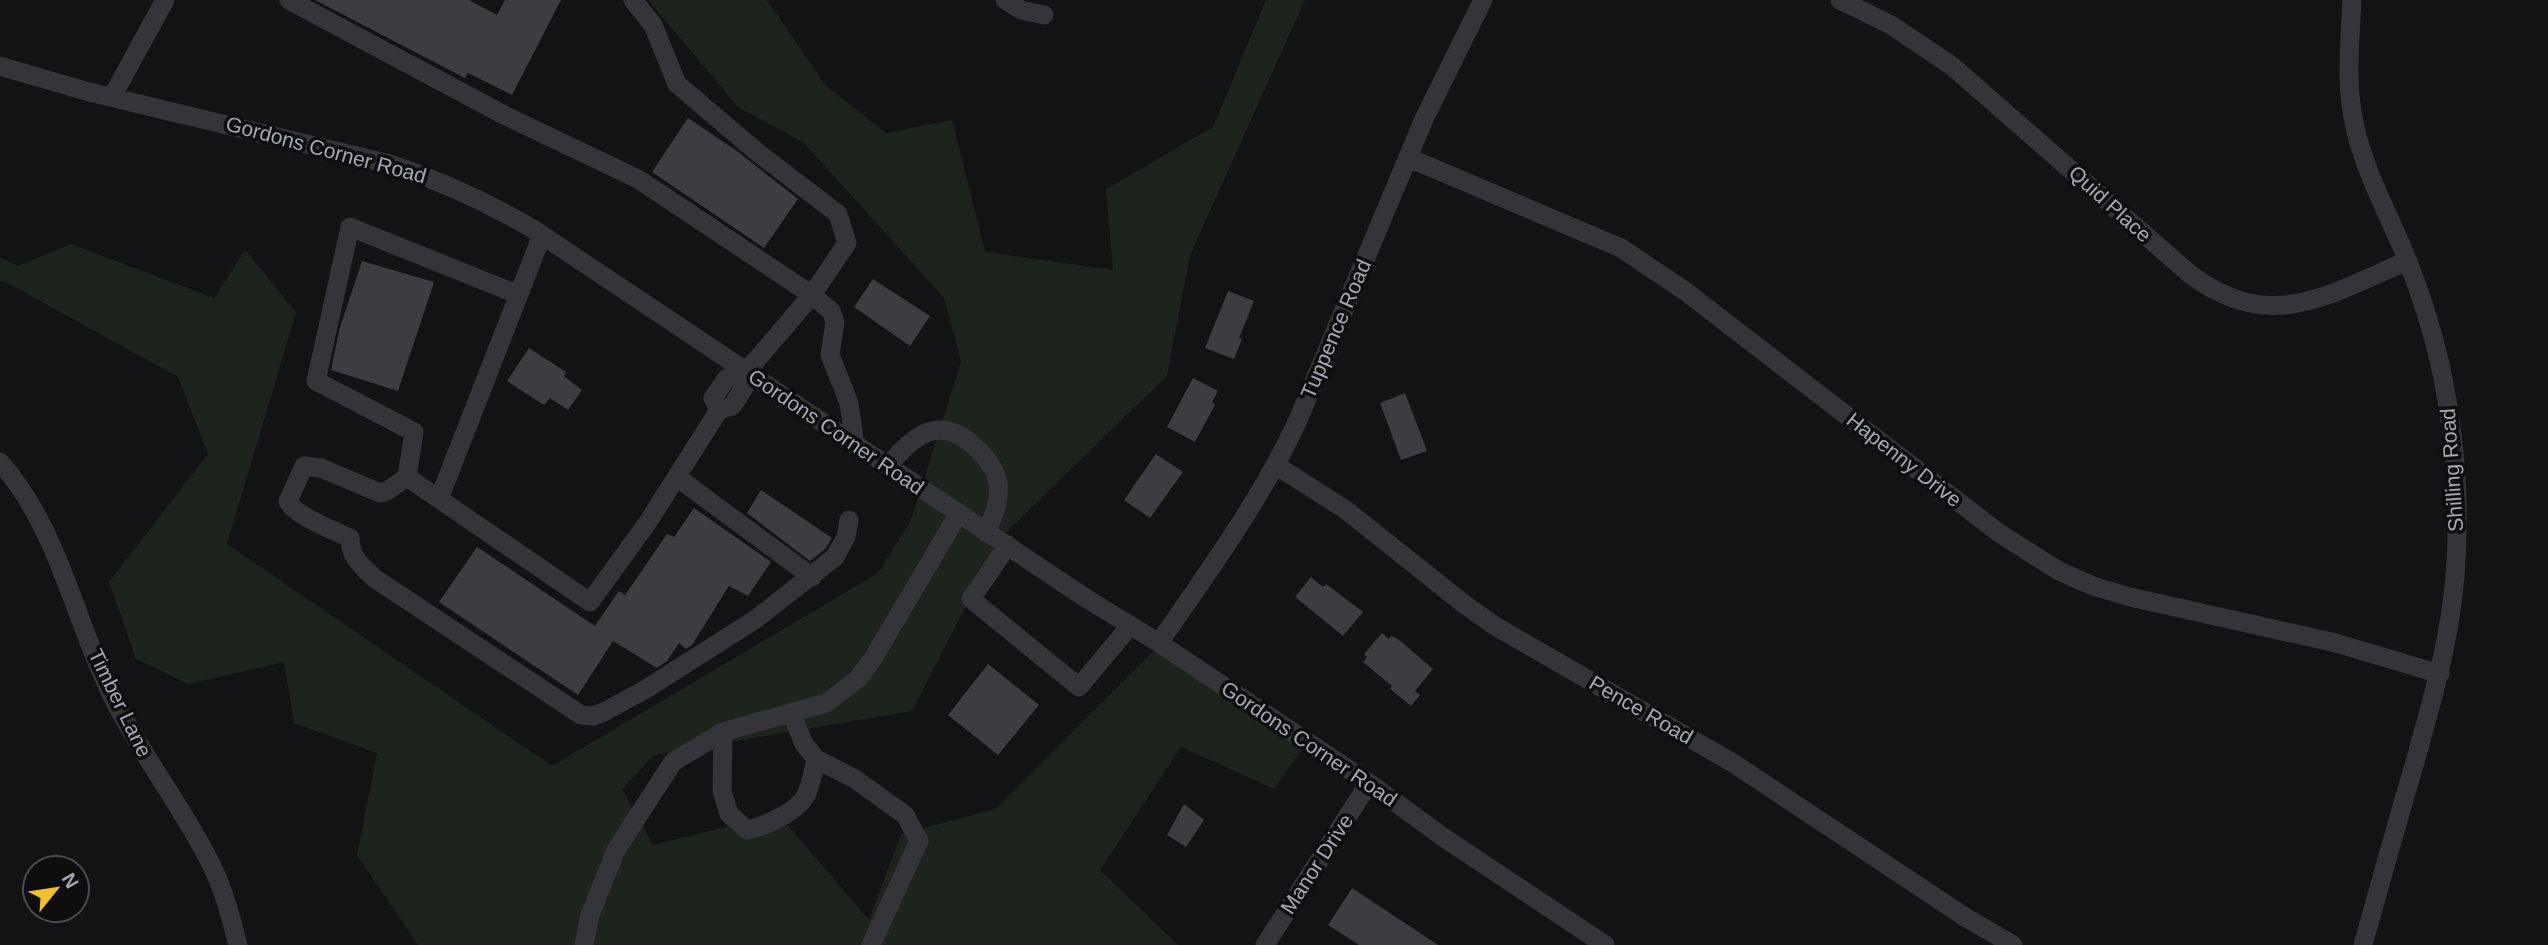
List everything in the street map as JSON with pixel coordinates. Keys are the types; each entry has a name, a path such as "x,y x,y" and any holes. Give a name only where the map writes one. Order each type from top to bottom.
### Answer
{"street":[{"path":"112,97 165,0"},
{"path":"289,0 504,115 638,179 813,295 831,311 835,322 830,355 849,403 855,445"},
{"path":"407,477 590,602 678,478 719,410 732,406 744,388 743,374 813,295 848,243 838,214 757,152 677,84 653,25 633,0"},
{"path":"1005,0 1021,10 1044,15"},
{"name":"Tuppence Road","path":"1159,643 1254,505 1277,466 1424,119 1483,0"},
{"name":"Quid Place","path":"1840,0 1891,25 1952,66 2191,275 2220,294 2254,305 2293,305 2321,297 2407,261"},
{"name":"Shilling Road","path":"2352,0 2349,86 2354,125 2364,160 2407,261 2439,360 2456,466 2458,522 2455,576 2440,674 2363,945"},
{"name":"Gordons Corner Road","path":"0,66 112,97 390,164 433,178 490,203 542,235 743,374 1159,643 1605,945"},
{"name":"Hapenny Drive","path":"1409,158 1621,248 1685,291 1998,533 2059,571 2093,586 2130,597 2336,643 2440,674"},
{"path":"519,295 350,227 316,381 414,432 407,477 380,493 321,468 304,466 288,501 290,507 300,513 350,538 350,550 354,558 374,578 581,715 593,716 670,675 756,619 812,577 835,557 846,537 849,520"},
{"path":"439,499 542,235"},
{"path":"888,466 919,436 943,429 959,434 989,460 998,478 998,504 986,531"},
{"name":"Timber Lane","path":"0,462 35,512 54,549 113,698 141,750 213,866 238,945"},
{"name":"Pence Road","path":"1277,466 1346,510 1464,604 1496,626 1733,762 1965,917 2013,945"},
{"path":"678,478 812,577"},
{"path":"584,945 590,915 616,850 673,762 723,732 825,703 858,679 959,513"},
{"path":"1008,545 971,599 1079,687 1130,626"},
{"path":"791,712 804,744 816,759 855,779 905,815 919,841 870,945"},
{"path":"723,732 722,791 729,814 747,830 765,826 805,798 816,759"},
{"name":"Manor Drive","path":"1265,945 1369,783"}],"shaded area":[{"path":"648,0 767,0 826,86 886,133 952,120 985,252 1113,270 1106,189 1213,127 1266,0 1305,0 1190,255 1167,376 1002,536 912,711 654,755 622,789 653,845 778,814 869,920 901,834 995,809 1163,642 1310,738 1274,789 1181,747 1100,870 1178,945 418,945 357,855 377,753 294,723 284,662 188,684 136,659 109,582 208,454 178,377 4,281 0,282 0,257 18,266 71,244 214,298 245,250 296,312 227,544 552,766 878,573 911,520 961,362 944,298 803,142 739,108"}],"building":[{"path":"315,0 469,0 497,15 505,0 561,0 512,95 468,73 465,78"},
{"path":"688,118 737,151 798,199 764,248 652,172"},
{"path":"362,261 434,282 398,391 331,370 340,327"},
{"path":"873,279 930,316 910,346 854,307"},
{"path":"1228,291 1254,301 1239,338 1242,339 1234,359 1205,348"},
{"path":"529,348 566,372 564,376 582,390 568,410 550,398 544,405 507,381"},
{"path":"1193,378 1218,391 1212,402 1215,405 1195,442 1167,427"},
{"path":"1405,393 1427,451 1401,460 1380,403"},
{"path":"1156,454 1183,472 1150,518 1124,500"},
{"path":"761,490 832,538 825,549 810,561 747,513"},
{"path":"694,508 771,562 748,596 729,586 692,645 686,649 679,643 667,661 657,668 613,641 578,695 439,602 477,547 595,626 619,591 625,595 667,534 674,537"},
{"path":"1311,577 1323,587 1326,584 1363,612 1343,636 1295,597"},
{"path":"1382,633 1389,639 1391,636 1398,639 1433,669 1415,691 1420,695 1411,706 1363,662 1367,657 1364,654"},
{"path":"988,664 1039,705 998,755 948,715"},
{"path":"1184,804 1204,820 1186,847 1167,835"},
{"path":"1352,888 1438,945 1359,945 1328,925"}]}
